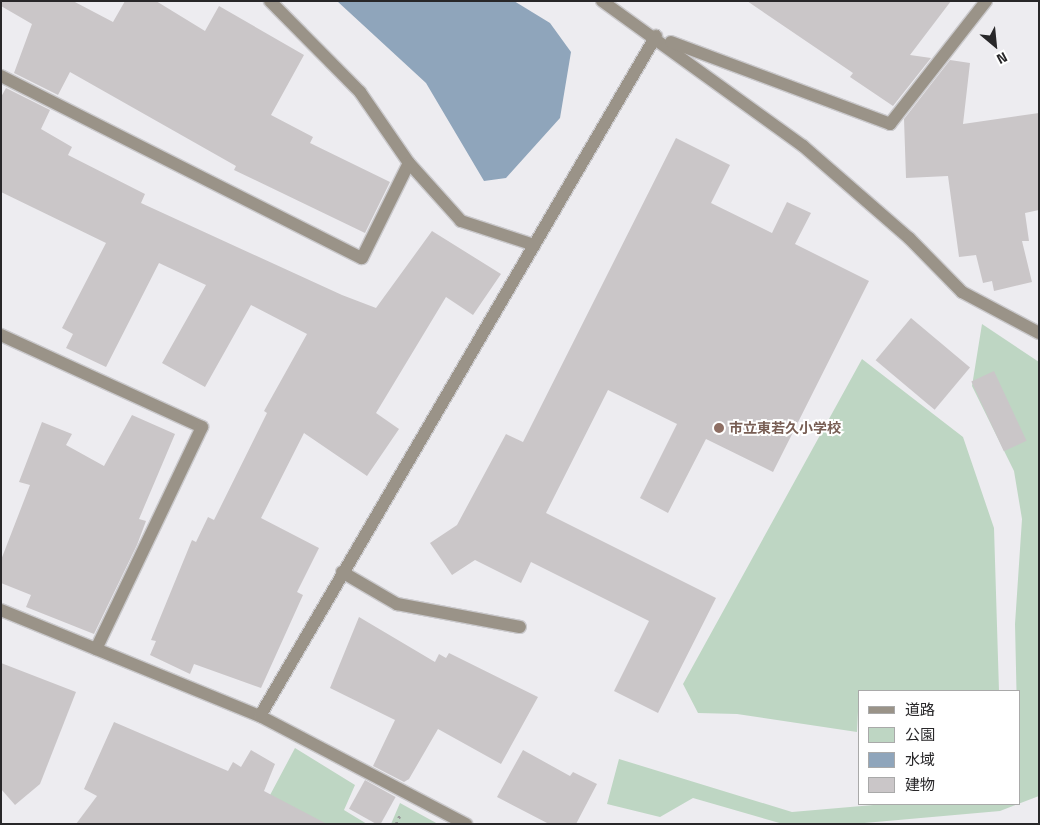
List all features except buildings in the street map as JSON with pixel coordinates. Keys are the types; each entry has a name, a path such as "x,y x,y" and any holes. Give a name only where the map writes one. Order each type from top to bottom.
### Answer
{"street":[{"path":"270,1 360,92 409,164 461,220 534,246"},
{"path":"602,1 656,36 803,146 909,238 962,292 1039,333"},
{"path":"656,36 890,124 986,1"},
{"path":"260,716 342,572 656,36"},
{"path":"1,76 362,258 409,164"},
{"path":"1,335 202,427 96,649"},
{"path":"342,572 397,604 520,627"},
{"path":"1,610 260,716 466,824"}],"green space":[{"path":"982,324 1039,362 1039,796 1020,804 1020,690 1016,690 1015,624 1022,519 1014,471 972,386"},
{"path":"862,359 963,437 994,528 999,690 858,690 857,732 737,714 698,713 683,684"},
{"path":"295,748 355,785 344,810 367,824 318,824 269,797"},
{"path":"619,759 792,812 873,805 1015,805 1000,811 853,824 783,824 693,798 660,817 607,804"},
{"path":"400,803 438,824 391,824"}],"water":[{"path":"337,1 514,1 550,23 571,52 560,118 506,178 484,181 426,83"}],"place":[{"name":"市立東若久小学校","path":"719,428"}]}
